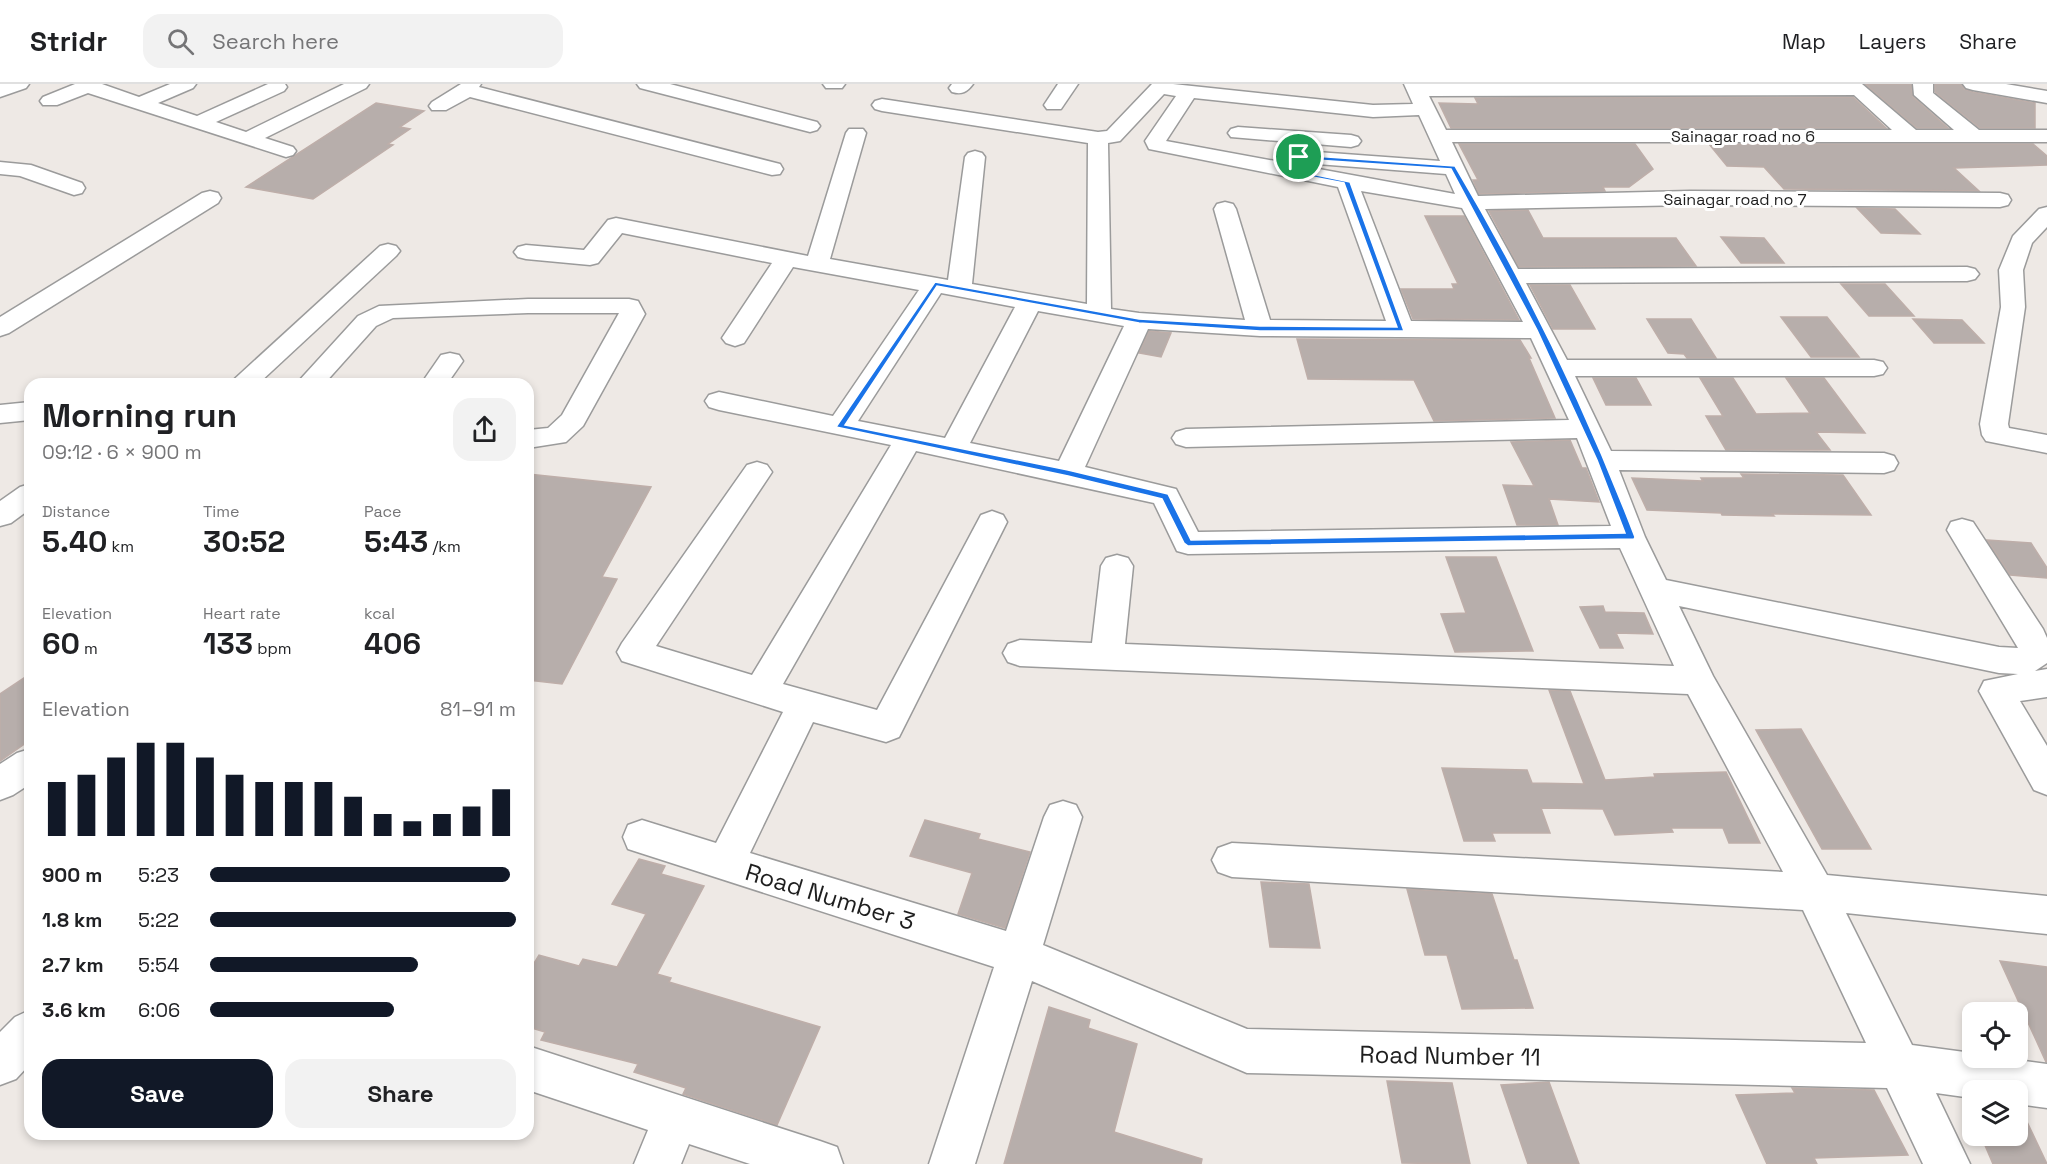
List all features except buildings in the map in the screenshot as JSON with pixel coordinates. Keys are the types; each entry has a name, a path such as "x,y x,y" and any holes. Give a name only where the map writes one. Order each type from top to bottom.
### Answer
{"street":[{"path":"0,91 19,84"},
{"path":"141,103 186,84"},
{"path":"247,139 359,84"},
{"path":"647,84 810,126"},
{"path":"691,113 739,84"},
{"path":"1054,105 1068,84"},
{"path":"1132,84 1188,92 1211,89 1247,124 1296,164 1432,128"},
{"path":"1923,84 1924,94 1974,136"},
{"path":"1973,84 2047,97"},
{"path":"50,101 90,85 286,151"},
{"path":"1247,124 1376,139 1432,128 1732,86 1859,89 1911,136"},
{"path":"198,123 277,87"},
{"path":"439,106 469,87 772,169"},
{"path":"882,105 1098,138 1113,137 1159,88"},
{"path":"1188,92 1155,141 1156,145 1314,111"},
{"path":"1163,128 1247,124 1373,111 1432,128 1470,203 1540,330 1601,460 1630,537 1698,681 1815,892 1947,1164"},
{"path":"652,138 672,125"},
{"name":"Sainagar road no 6","path":"1432,128 2047,136"},
{"path":"818,264 856,133"},
{"path":"1098,138 1099,314"},
{"path":"840,427 947,286 975,157"},
{"name":"Sainagar road no 7","path":"1296,164 1347,182 1470,203 1690,198 2000,200"},
{"path":"0,168 23,170 74,188"},
{"path":"1813,181 1829,199"},
{"path":"1347,182 1401,329"},
{"path":"0,328 210,198"},
{"path":"1225,209 1260,328"},
{"path":"2047,214 2021,242 2011,270 2013,307 1994,424 1996,435 2047,444"},
{"path":"526,252 590,258 616,225 788,260 1139,321 1260,328 1540,330"},
{"path":"249,378 388,251"},
{"path":"735,338 788,260"},
{"path":"1510,276 1967,274"},
{"path":"953,449 1030,302"},
{"path":"315,378 367,321 388,311 528,306 628,306 632,314 573,420 556,436 534,438"},
{"path":"1068,473 1139,321"},
{"path":"438,378 450,361"},
{"path":"1558,368 1874,368"},
{"path":"718,401 1068,473 1165,496 1188,543 1630,537"},
{"path":"0,414 24,412"},
{"path":"1186,438 1586,429"},
{"path":"762,691 908,440"},
{"path":"1601,460 1884,463"},
{"path":"757,472 634,652 804,705 886,727 992,522"},
{"path":"0,516 24,498"},
{"path":"1654,589 1999,660 2026,661 2037,652 2026,629 1962,530"},
{"path":"1107,657 1117,566"},
{"path":"1020,653 1698,681"},
{"path":"2047,683 1996,691 2047,778"},
{"path":"725,864 804,705"},
{"path":"0,784 24,768"},
{"path":"952,1164 1063,817"},
{"name":"Road Number 3","path":"642,837 1018,956"},
{"path":"1232,860 1815,892 2047,915"},
{"name":"Road Number 11","path":"1018,956 1247,1051 1900,1066 2047,1086"},
{"path":"0,1063 24,1038"},
{"path":"534,1070 820,1164"},
{"path":"657,1164 678,1117"}],"route":[{"path":"1299,157 1453,168 1540,330 1601,460 1630,537 1188,543 1165,496 1068,473 840,427 935,284 1139,321 1260,328 1401,329 1347,182 1294,172 1299,157"}]}
